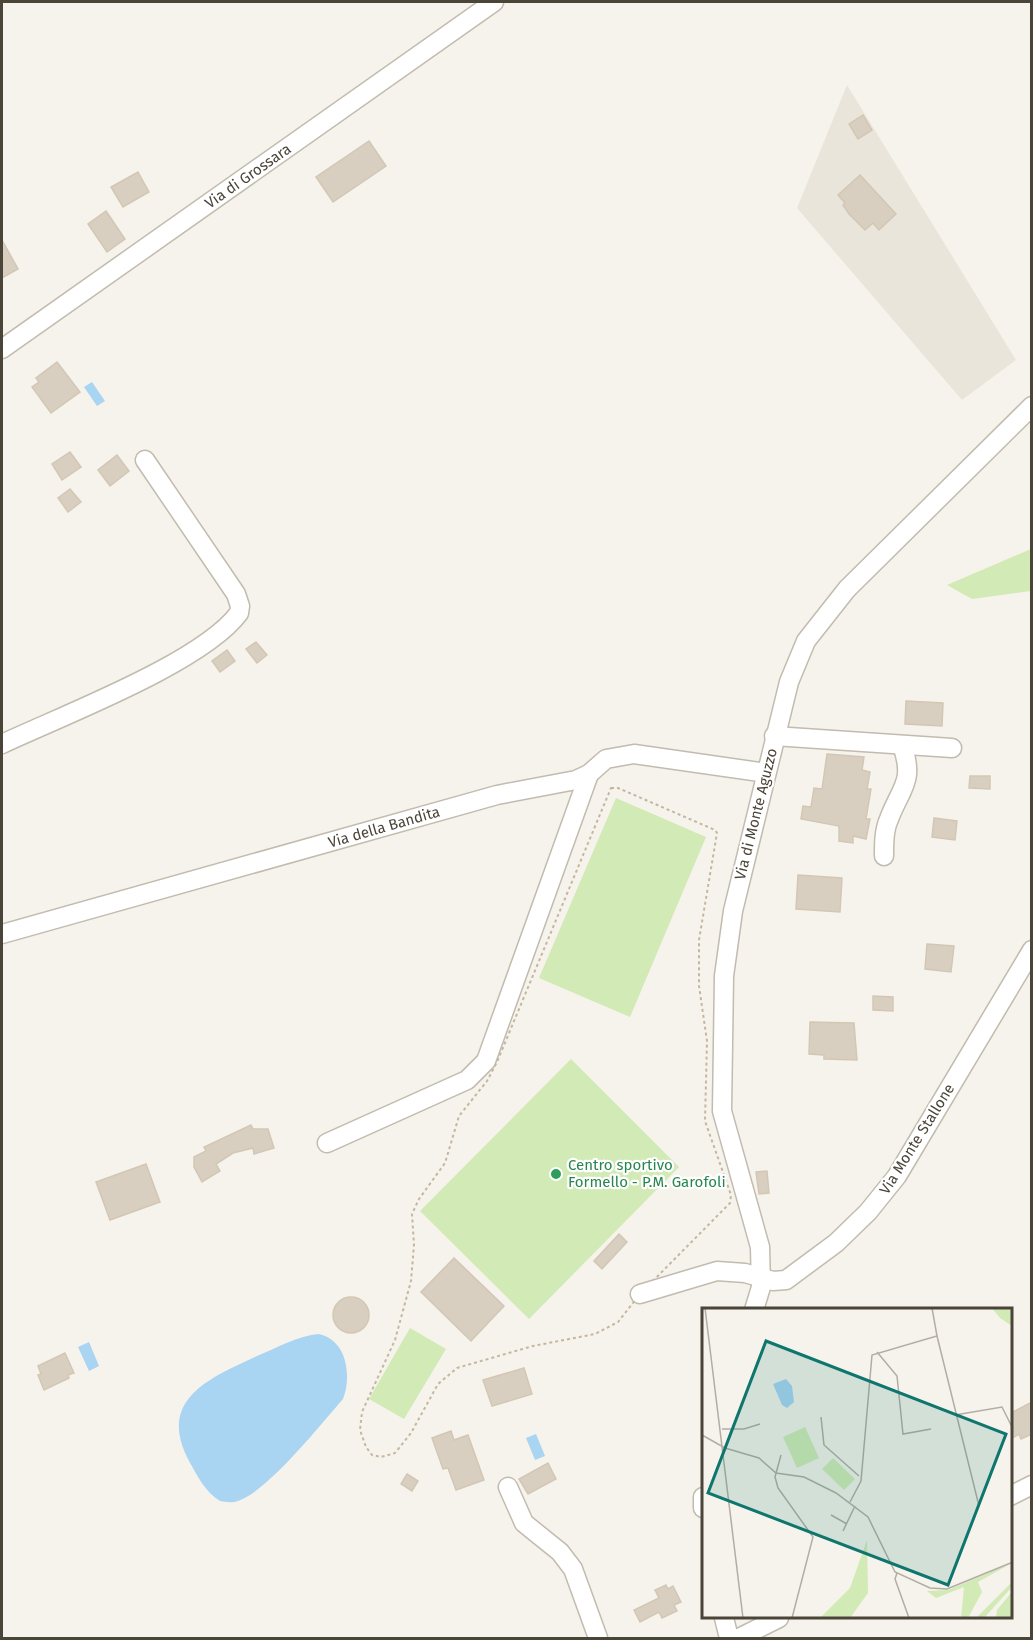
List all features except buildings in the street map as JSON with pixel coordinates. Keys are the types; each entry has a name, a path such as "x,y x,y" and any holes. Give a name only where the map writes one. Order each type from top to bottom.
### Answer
{"street":[{"name":"Via di Grossara","path":"3,344 494,2"},
{"name":"Via di Monte Aguzzo","path":"754,1308 761,1278 755,1224 725,1131 721,1095 727,944 774,736 791,673 814,628 855,580 1032,406"},
{"path":"2,744 170,664 213,636 239,613 240,602 234,590 145,460"},
{"path":"774,736 952,748"},
{"path":"884,856 887,823 908,776 908,763 902,745"},
{"name":"Via della Bandita","path":"2,934 497,795 576,780 589,774 606,759 634,754 766,772"},
{"path":"327,1143 467,1080 486,1061 589,774"},
{"name":"Via Monte Stallone","path":"640,1294 717,1272 736,1272 780,1281 797,1274 844,1236 883,1195 920,1138 1032,950"},
{"path":"1012,1495 1032,1485"},
{"path":"508,1487 524,1523 560,1552 573,1569 598,1638"},
{"path":"724,1619 729,1638"},
{"path":"739,1638 775,1619"}],"path":[{"path":"612,788 618,788 715,830 717,833 705,888 699,940 699,986 707,1041 705,1121 731,1195 730,1203 640,1294 618,1322 595,1334 523,1348 457,1368 438,1384 411,1433 395,1453 381,1457 372,1455 366,1447 360,1431 362,1412 395,1340 411,1281 414,1245 412,1214 419,1199 445,1163 459,1116 487,1082 497,1062 612,788"}],"shaded area":[{"path":"847,85 1016,360 962,400 797,208"}],"green space":[{"path":"1031,549 1031,591 972,599 947,585"},
{"path":"616,798 706,837 630,1017 539,978"},
{"path":"571,1059 679,1167 529,1319 420,1211"},
{"path":"410,1328 446,1349 404,1419 369,1399"}],"water":[{"path":"92,382 105,401 97,406 84,387"},
{"path":"318,1334 328,1337 335,1343 345,1360 347,1380 343,1399 294,1456 264,1484 238,1501 220,1501 210,1493 198,1477 181,1440 179,1422 184,1406 193,1394 222,1373 287,1343"},
{"path":"89,1342 99,1366 89,1371 78,1347"},
{"path":"536,1434 545,1456 535,1460 526,1438"}],"place":[{"name":"Centro sportivo Formello - P.M. Garofoli","path":"556,1174"}]}
